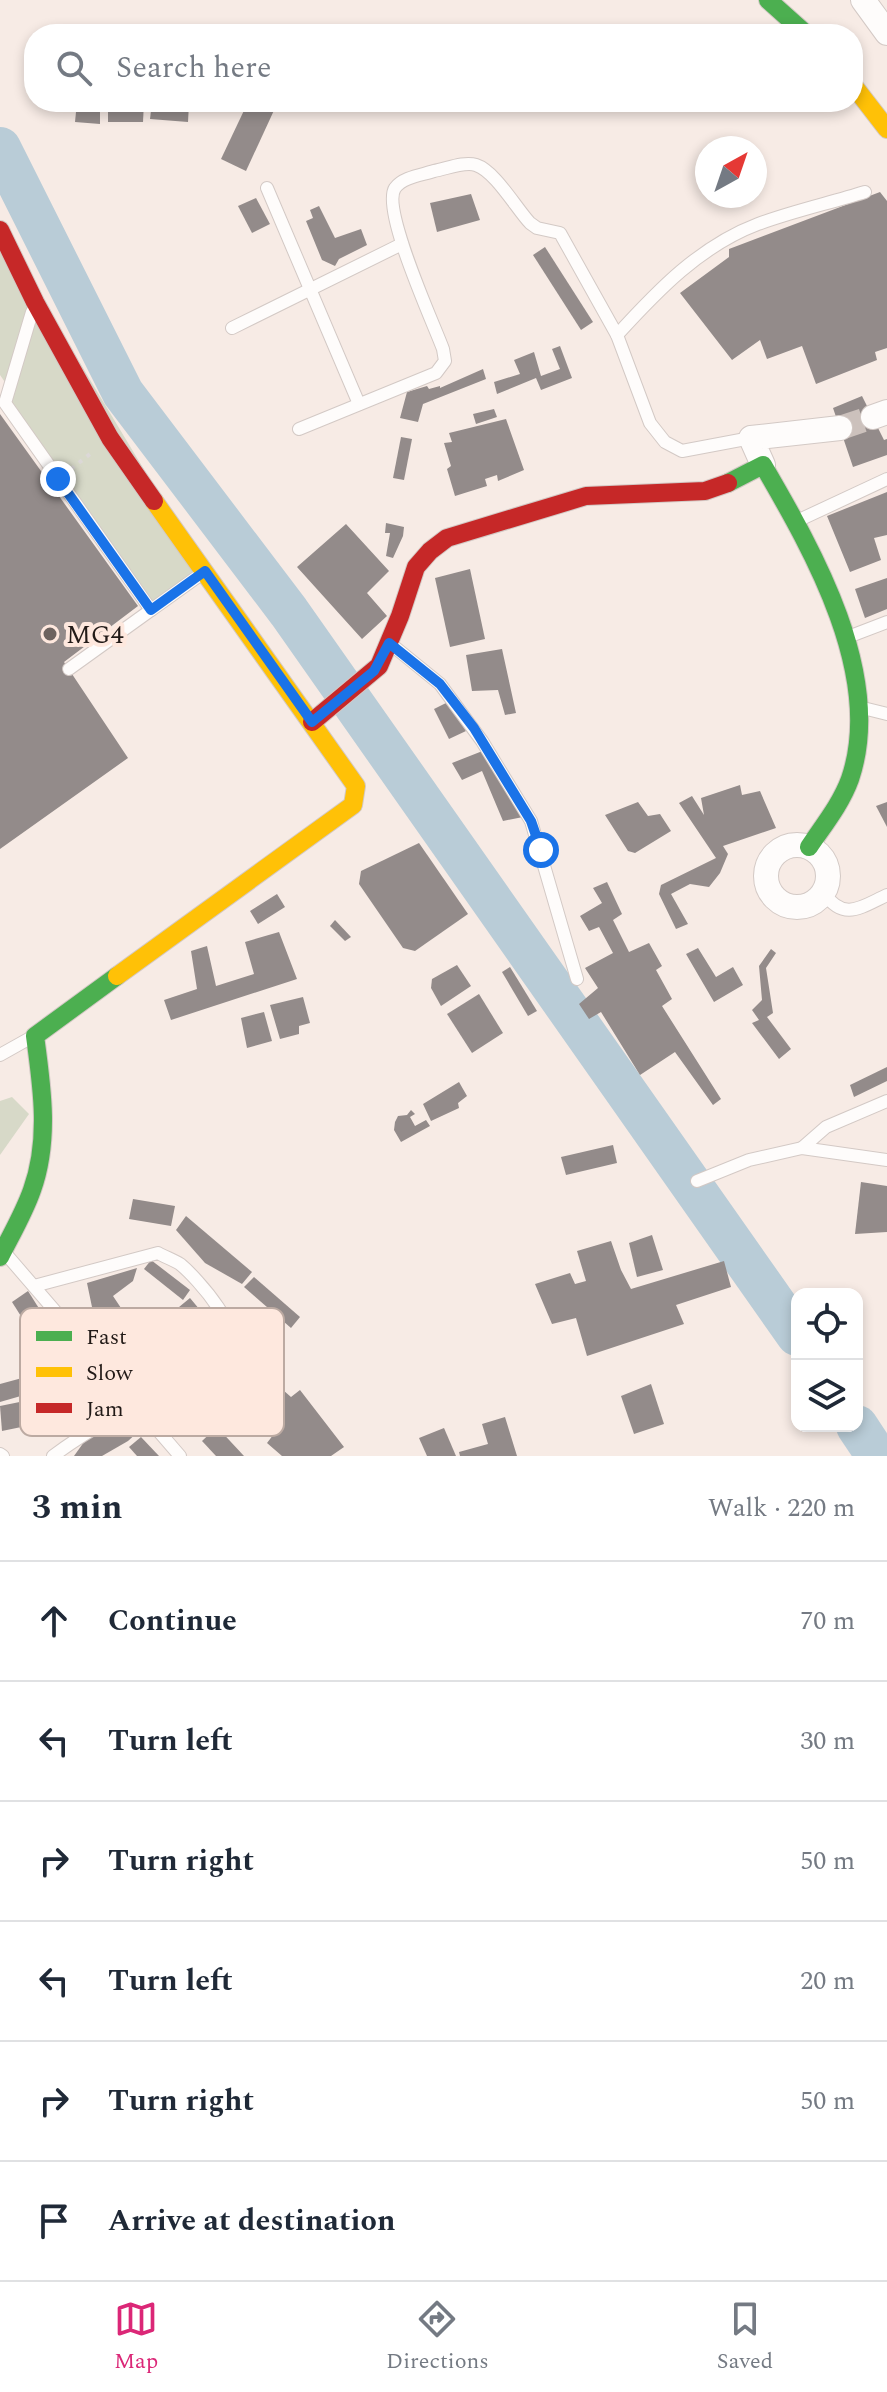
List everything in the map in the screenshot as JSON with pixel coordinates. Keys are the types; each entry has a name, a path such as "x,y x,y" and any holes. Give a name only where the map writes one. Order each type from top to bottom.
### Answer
{"street":[{"path":"768,0 795,24"},
{"path":"863,0 887,33"},
{"path":"863,98 887,129"},
{"path":"0,230 35,302 110,438 205,571 319,716 356,786 353,805 35,1036 42,1122 36,1179 2,1254"},
{"path":"809,847 851,778 859,750 863,708 845,638 824,576 751,438 840,428"},
{"path":"319,716 379,666 416,567 447,538 586,496 705,491 763,465"},
{"path":"791,845 809,847 823,859 828,875 824,893 811,905 793,908 777,901 767,886 766,868 775,853 791,845"}],"lane":[{"path":"299,429 436,373 445,361 402,244 391,202 396,187 409,178 476,164 490,174 530,223 537,228 560,233 617,335 650,423 665,442 682,451 751,438"},
{"path":"267,188 359,404"},
{"path":"617,335 660,288 727,239 757,224 865,192"},
{"path":"232,328 402,244"},
{"path":"35,302 5,403 151,610"},
{"path":"797,521 887,479"},
{"path":"69,669 205,571"},
{"path":"845,638 887,622"},
{"path":"389,643 440,684 482,741 531,821 577,979"},
{"path":"863,708 887,714"},
{"path":"824,893 832,905 847,910 887,895"},
{"path":"0,1055 35,1036"},
{"path":"802,1148 826,1127 887,1101"},
{"path":"697,1181 749,1160 802,1148 887,1160"},
{"path":"34,1286 158,1253 180,1264 218,1308"},
{"path":"2,1254 53,1308"},
{"path":"53,1456 81,1436"},
{"path":"163,1436 180,1456"}],"path":[{"path":"58,479 110,438"}],"green space":[{"path":"0,230 205,571 151,610 5,403 9,388 0,375"},
{"path":"12,1097 29,1114 0,1155 0,1101"}],"building":[{"path":"76,112 100,112 100,124 75,122"},
{"path":"108,112 144,112 143,122 108,122"},
{"path":"151,112 189,112 188,122 150,119"},
{"path":"243,112 273,112 246,171 221,159"},
{"path":"880,192 887,201 887,348 875,352 877,360 816,384 802,346 767,359 760,340 732,360 680,293 729,257 729,249"},
{"path":"471,194 480,220 437,232 430,203"},
{"path":"256,198 270,224 252,233 238,206"},
{"path":"319,206 335,238 361,229 367,245 339,259 335,266 322,260 306,221 313,218 310,210"},
{"path":"545,247 593,322 581,330 533,255"},
{"path":"560,346 572,378 541,390 536,378 497,394 494,382 520,374 514,360 534,352 541,376 560,369 552,349"},
{"path":"483,369 486,379 423,404 418,422 400,418 407,392 427,386 429,389 440,388"},
{"path":"862,396 884,440 887,439 887,455 853,467 833,408"},
{"path":"494,409 497,417 476,424 473,414"},
{"name":"MG4","path":"0,414 138,606 64,662 128,758 0,849"},
{"path":"506,419 524,470 498,481 497,475 485,479 487,486 455,496 444,443 452,442 449,433"},
{"path":"401,437 412,439 404,480 393,478"},
{"path":"887,492 887,535 874,538 881,560 850,572 827,516"},
{"path":"386,523 404,527 393,558 386,556 390,533 385,533"},
{"path":"346,524 389,571 367,593 387,616 362,639 297,567"},
{"path":"470,569 485,639 450,647 435,578"},
{"path":"887,578 887,609 865,618 855,589"},
{"path":"502,649 516,713 505,715 498,690 472,691 466,655"},
{"path":"450,701 466,731 449,739 434,709"},
{"path":"485,750 523,817 503,821 482,771 462,780 452,763"},
{"path":"740,785 742,795 760,791 776,828 723,846 728,854 720,873 709,887 690,884 671,894 688,924 676,929 659,894 661,885 716,858 679,803 692,796 704,815 701,798"},
{"path":"638,802 648,816 660,814 671,831 635,853 628,851 605,815"},
{"path":"887,802 887,827 876,806"},
{"path":"419,843 468,914 415,951 403,948 359,884 361,871"},
{"path":"607,882 622,914 613,920 629,952 649,943 662,966 656,970 672,999 662,1006 721,1099 713,1105 675,1052 640,1075 601,1012 589,1019 579,1004 598,988 585,968 613,953 599,927 589,931 580,916 602,903 593,888"},
{"path":"277,894 285,907 258,924 250,911"},
{"path":"335,920 351,937 345,941 330,926"},
{"path":"279,932 297,979 171,1020 164,1000 197,989 191,951 207,946 216,986 254,974 245,942"},
{"path":"698,948 716,977 733,967 743,985 714,1002 686,954"},
{"path":"771,949 776,953 766,968 773,1013 767,1017 791,1049 779,1059 752,1023 759,1020 752,1010 762,1000 759,966"},
{"path":"457,965 471,986 441,1006 431,988 432,979"},
{"path":"510,967 537,1011 528,1016 502,972"},
{"path":"479,994 503,1033 472,1053 447,1014"},
{"path":"303,997 310,1023 299,1026 299,1034 280,1039 270,1005"},
{"path":"264,1012 272,1041 247,1048 241,1018"},
{"path":"887,1067 887,1081 854,1097 850,1085"},
{"path":"459,1082 467,1096 458,1103 459,1108 431,1121 423,1104"},
{"path":"411,1110 415,1114 410,1117 415,1126 426,1120 430,1126 401,1142 394,1130 395,1122 398,1116 407,1115"},
{"path":"613,1145 617,1163 566,1175 561,1157"},
{"path":"861,1182 887,1186 887,1232 855,1234"},
{"path":"133,1199 175,1206 171,1226 129,1219"},
{"path":"186,1216 252,1272 242,1284 205,1263 176,1230"},
{"path":"652,1235 663,1270 637,1277 629,1243"},
{"path":"611,1241 631,1289 724,1261 731,1287 676,1305 684,1324 587,1356 576,1318 552,1324 535,1284 570,1273 575,1284 586,1281 577,1251"},
{"path":"151,1260 190,1290 183,1300 144,1269"},
{"path":"137,1268 133,1281 113,1296 121,1308 93,1308 87,1283"},
{"path":"254,1277 300,1317 291,1328 284,1322 284,1308 268,1308 244,1287"},
{"path":"28,1291 39,1308 20,1308 20,1315 12,1302"},
{"path":"190,1298 198,1308 178,1308"},
{"path":"20,1379 20,1396 0,1402 0,1384"},
{"path":"651,1384 664,1424 634,1434 621,1396"},
{"path":"300,1390 344,1447 331,1456 282,1456 267,1443 272,1436 284,1436 284,1391 291,1397"},
{"path":"20,1402 20,1427 2,1431 0,1406"},
{"path":"505,1417 517,1456 460,1456 459,1452 488,1444 482,1424"},
{"path":"444,1428 456,1456 427,1456 419,1438"},
{"path":"94,1436 134,1436 102,1456 74,1456 84,1442"},
{"path":"207,1436 225,1436 244,1456 216,1456 202,1441"},
{"path":"141,1437 159,1456 137,1456 129,1447"}],"waterway":[{"path":"0,148 123,393 289,612 791,1326"},
{"path":"861,1432 877,1456"}],"tunnel":[{"path":"840,428 873,417"}],"traffic: fast":[{"path":"768,0 795,24"},
{"path":"728,483 763,465 822,575 851,657 858,699 858,739 850,779 837,806 809,847"},
{"path":"0,1257 29,1199 38,1171 43,1133 35,1036 117,976"}],"traffic: slow":[{"path":"863,98 887,129"},
{"path":"117,976 353,805 356,786 154,501"}],"traffic: jam":[{"path":"0,230 35,302 110,438 154,501"},
{"path":"312,722 379,666 416,567 447,538 586,496 705,491 728,483"}],"place":[{"name":"MG4","path":"50,634"}],"route":[{"path":"58,479 151,610 205,571 312,722 379,666 389,643 440,684 474,728 531,821 541,850"}]}
